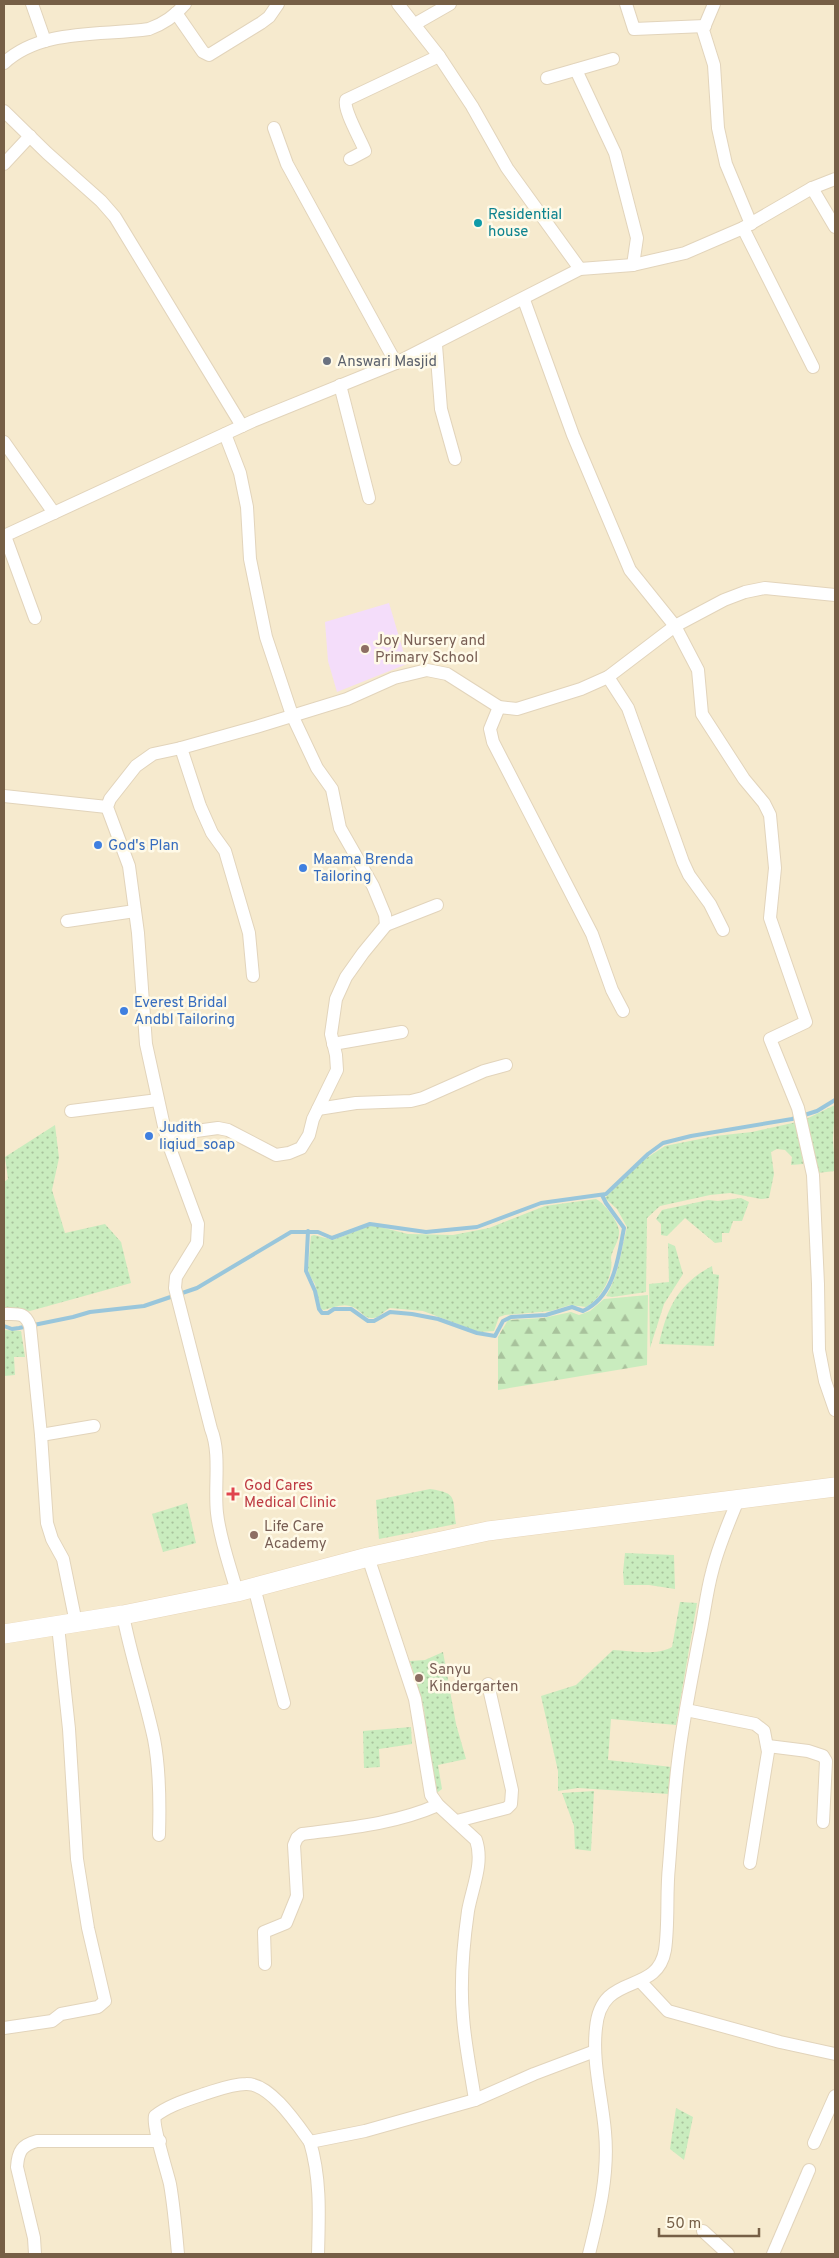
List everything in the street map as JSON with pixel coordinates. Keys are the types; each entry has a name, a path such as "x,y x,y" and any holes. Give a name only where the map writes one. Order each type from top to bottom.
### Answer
{"main road":[{"path":"4,1634 123,1615 246,1590 368,1558 488,1531 835,1487"}],"street":[{"path":"32,4 45,41"},
{"path":"4,62 26,48 45,41 149,29 160,25 180,8 203,52 209,55 262,23 278,4"},
{"path":"398,4 439,56 472,106 507,168 580,269"},
{"path":"415,24 450,4"},
{"path":"626,4 634,29 705,26"},
{"path":"714,4 703,30 714,65 718,128 726,164 747,226 812,367"},
{"path":"350,159 366,151 345,104 346,100 439,56"},
{"path":"547,78 613,59"},
{"path":"576,70 615,153 637,238 633,265"},
{"path":"4,111 101,201 115,218 242,426"},
{"path":"274,128 287,164 396,363"},
{"path":"4,164 30,136"},
{"path":"35,618 4,536 242,426 436,345 580,269 633,265 685,254 747,226 812,188 835,179"},
{"path":"812,188 835,227"},
{"path":"524,300 573,435 630,570 675,626 698,670 702,714 744,779 764,803 770,815 775,868 770,918 806,1022 770,1039 798,1108 815,1190 819,1350 825,1382 835,1410"},
{"path":"436,345 441,409 455,459"},
{"path":"340,385 369,498"},
{"path":"226,434 240,473 250,559 264,629 292,715 316,768 332,789 340,828 373,886 385,915 386,926"},
{"path":"4,442 54,513"},
{"path":"284,1702 246,1590 222,1540 217,1514 216,1441 211,1429 176,1294 176,1277 197,1243 198,1224 167,1140 146,1044 135,910 129,866 107,807 110,799 136,766 153,754 181,748 347,699 394,678 427,670 439,671 447,674 499,707 516,709 581,689 608,677 675,626 724,600 745,592 765,588 835,595"},
{"path":"608,677 628,708 689,875 710,904 723,930"},
{"path":"499,707 490,729 493,742 592,934 622,1012"},
{"path":"181,748 203,812 212,833 227,858 248,934 253,976"},
{"path":"4,796 107,807"},
{"path":"167,1140 196,1131 218,1128 228,1130 276,1155 297,1150 304,1144 336,1070 331,1026 336,999 346,977 362,953 386,926 437,905"},
{"path":"67,921 135,910"},
{"path":"333,1044 402,1032"},
{"path":"318,1110 356,1103 417,1100 484,1071 506,1065"},
{"path":"71,1111 158,1100"},
{"path":"4,1314 22,1314 26,1316 30,1326 41,1434 47,1522 52,1539 63,1559 67,1625 69,1729 78,1859 88,1928 105,2001 98,2007 61,2014 52,2021 4,2028"},
{"path":"41,1434 94,1426"},
{"path":"589,2254 602,2198 606,2163 605,2132 595,2052 596,2027 600,2007 606,1998 654,1973 662,1963 665,1949 667,1883 679,1755 686,1710 711,1573 723,1536 738,1500"},
{"path":"368,1558 415,1699 429,1790 438,1806 476,1840 479,1854 468,1909 462,1983 463,2018 475,2100"},
{"path":"123,1615 132,1660 155,1747 159,1788 159,1835"},
{"path":"457,1821 507,1808 511,1804 512,1790 488,1684"},
{"path":"686,1710 756,1724 764,1731 768,1746 750,1863"},
{"path":"768,1746 808,1751 823,1756 826,1761 823,1822"},
{"path":"265,1964 264,1932 286,1923 297,1896 294,1845 297,1838 302,1834 361,1827 418,1814 438,1806"},
{"path":"640,1981 668,2011 780,2042 835,2054"},
{"path":"310,2142 364,2131 475,2100 534,2074 595,2052"},
{"path":"178,2254 173,2202 160,2141 153,2122 155,2116 185,2100 248,2083 265,2091 281,2103 310,2142 318,2175 320,2203 318,2254"},
{"path":"814,2143 835,2096"},
{"path":"35,2254 34,2238 17,2166 18,2155 25,2144 37,2141 160,2141"},
{"path":"773,2254 809,2170"},
{"path":"703,2231 728,2254"}],"shaded area":[{"path":"4,4 835,4 835,2254 4,2254"},
{"name":"Joy Nursery and Primary School","path":"389,603 407,664 337,692 328,661 325,622"}],"green space":[{"path":"835,1105 833,1139 835,1171 817,1173 806,1119"},
{"path":"797,1122 803,1164 791,1165 792,1157 785,1150 777,1149 771,1152 774,1174 769,1198 761,1199 730,1193 710,1195 660,1206 647,1218 646,1292 612,1297 606,1296 617,1271 627,1227 617,1209 605,1198 639,1163 665,1146 715,1136 752,1132"},
{"path":"55,1125 59,1158 52,1190 65,1233 105,1224 121,1242 131,1283 30,1311 4,1308 4,1182 8,1179 5,1157"},
{"path":"741,1198 749,1202 742,1221 733,1221 729,1233 722,1233 722,1242 715,1243 685,1218 667,1236 661,1235 661,1224 656,1219 662,1210 708,1200 718,1201"},
{"path":"596,1199 607,1208 613,1217 618,1226 619,1234 611,1257 610,1274 606,1285 599,1296 586,1307 570,1305 551,1311 505,1315 499,1317 494,1331 479,1332 423,1311 390,1308 378,1316 370,1318 347,1305 321,1309 315,1284 309,1274 311,1236 314,1235 333,1240 372,1225 408,1234 453,1235 489,1228 545,1206"},
{"path":"668,1243 675,1246 683,1274 664,1304 650,1348 649,1284 669,1282"},
{"path":"712,1266 713,1274 719,1275 714,1346 659,1344 670,1308 682,1289 700,1273"},
{"path":"648,1295 647,1365 498,1390 498,1337 508,1320 543,1318 571,1312 579,1315 590,1311 604,1299"},
{"path":"4,1330 21,1331 25,1357 14,1357 15,1375 4,1376"},
{"path":"430,1489 450,1495 454,1503 456,1524 379,1539 376,1500"},
{"path":"187,1503 196,1543 163,1552 152,1514"},
{"path":"625,1553 674,1555 675,1589 649,1585 624,1585"},
{"path":"680,1602 697,1603 676,1725 611,1719 608,1760 672,1767 669,1794 578,1788 558,1791 558,1771 541,1696 576,1685 613,1650 651,1652 666,1650 672,1647"},
{"path":"443,1652 456,1724 466,1759 438,1765 442,1789 434,1795 429,1775 424,1709 410,1661 425,1660"},
{"path":"411,1727 412,1744 379,1749 380,1767 364,1768 363,1731"},
{"path":"594,1791 591,1851 575,1849 574,1826 562,1793"},
{"path":"676,2108 693,2117 684,2160 670,2149"}],"waterway":[{"path":"4,1326 12,1329 90,1312 144,1306 197,1288 291,1232 318,1232 332,1238 370,1224 426,1232 477,1227 541,1203 606,1194 648,1154 663,1143 691,1136 792,1119 817,1111 835,1100"},
{"path":"308,1231 306,1271 322,1313 328,1313 334,1309 351,1309 368,1321 374,1321 390,1312 412,1314 438,1319 477,1333 495,1336 503,1321 511,1317 546,1315 572,1307 583,1311 602,1296 617,1263 624,1228 602,1195"}],"place":[{"name":"Residential house","path":"478,223"},
{"name":"Answari Masjid","path":"327,361"},
{"name":"Joy Nursery and Primary School","path":"365,649"},
{"name":"God's Plan","path":"98,845"},
{"name":"Maama Brenda Tailoring","path":"303,868"},
{"name":"Everest Bridal Andbl Tailoring","path":"124,1011"},
{"name":"Judith liqiud_soap","path":"149,1136"},
{"name":"God Cares Medical Clinic","path":"233,1494"},
{"name":"Life Care Academy","path":"254,1535"},
{"name":"Sanyu Kindergarten","path":"419,1678"}]}
